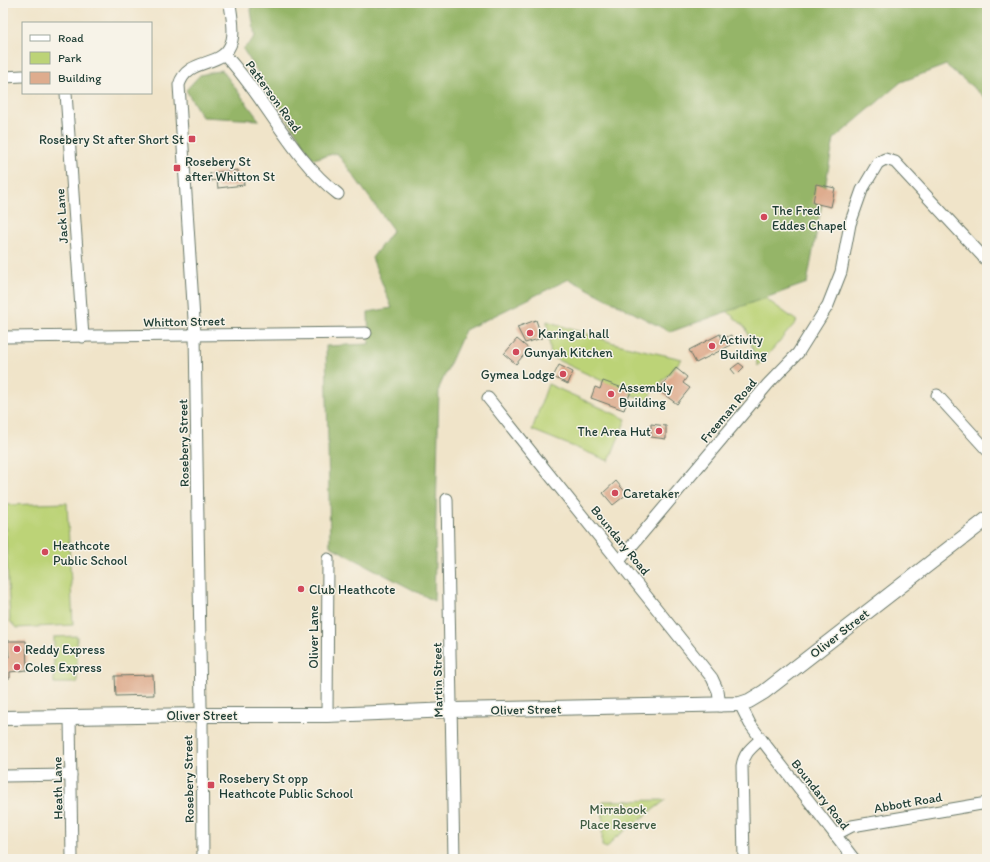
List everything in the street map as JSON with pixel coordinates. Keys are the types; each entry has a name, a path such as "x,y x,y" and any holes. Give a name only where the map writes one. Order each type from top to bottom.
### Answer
{"street":[{"path":"224,54 233,39 234,30 230,3"},
{"name":"Patterson Road","path":"224,54 238,70 306,163 325,184 338,194"},
{"name":"Rosebery Street","path":"203,859 203,715 201,707 195,335 180,86 181,80 189,69 216,60 224,54"},
{"path":"3,77 22,76"},
{"name":"Jack Lane","path":"66,94 83,337"},
{"name":"Freeman Road","path":"620,561 768,384 798,353 828,305 840,272 850,224 862,190 878,164 886,159 895,162 987,261"},
{"name":"Whitton Street","path":"3,337 366,333"},
{"path":"937,395 987,450"},
{"name":"Boundary Road","path":"488,398 620,561 712,678 718,690 720,706"},
{"name":"Martin Street","path":"447,500 454,859"},
{"name":"Oliver Street","path":"3,718 70,716 327,715 452,710 720,706 740,704 749,701 764,692 987,519"},
{"name":"Oliver Lane","path":"327,715 328,560"},
{"name":"Boundary Road","path":"740,704 750,724 761,739 854,859"},
{"name":"Heath Lane","path":"70,716 72,859"},
{"path":"744,859 742,766 744,757 761,739"},
{"path":"4,776 71,775"},
{"name":"Abbott Road","path":"835,835 852,826 987,803"}],"green space":[{"path":"250,3 987,3 987,99 946,65 901,82 834,139 807,283 670,332 569,279 465,330 439,388 434,601 330,546 326,346 369,344 368,312 392,308 372,258 393,230 337,153 313,159 243,49 255,37"},
{"path":"222,70 259,120 202,117 186,90 200,75"},
{"path":"751,288 797,321 758,366 746,328 711,297"},
{"path":"547,321 617,344 682,359 645,401 551,357"},
{"path":"548,384 626,419 609,461 532,430"},
{"path":"67,503 73,625 16,628 10,621 4,505"},
{"path":"77,636 77,683 54,683 54,637"},
{"name":"Mirrabook Place Reserve","path":"666,800 614,839 607,848 602,846 603,801"}],"building":[{"path":"238,170 238,178 243,178 244,185 218,188 217,180 211,181 210,173"},
{"path":"816,184 835,188 831,207 813,203"},
{"name":"Karingal hall","path":"536,320 542,338 525,343 517,327"},
{"name":"Activity Building","path":"720,334 722,339 731,335 735,343 696,363 689,350"},
{"name":"Gunyah Kitchen","path":"517,339 529,349 516,364 504,354"},
{"path":"739,363 744,367 736,375 731,369"},
{"name":"Gymea Lodge","path":"559,365 573,372 568,384 553,377"},
{"path":"676,368 687,377 683,383 690,388 677,404 658,390"},
{"name":"Assembly Building","path":"603,381 631,391 624,410 591,398 595,387 600,389"},
{"name":"The Area Hut","path":"651,424 666,426 666,439 651,437"},
{"name":"Caretaker","path":"616,481 627,494 613,505 603,493"},
{"name":"Reddy Express","path":"8,641 26,641 27,670 10,672 10,678 3,678 3,657 9,657"},
{"path":"153,675 154,695 116,696 115,676"}],"place":[{"name":"Rosebery St after Short St","path":"192,139"},
{"name":"Rosebery St after Whitton St","path":"177,168"},
{"name":"The Fred Eddes Chapel","path":"764,217"},
{"name":"Karingal hall","path":"530,333"},
{"name":"Activity Building","path":"712,346"},
{"name":"Gunyah Kitchen","path":"516,352"},
{"name":"Gymea Lodge","path":"563,374"},
{"name":"Assembly Building","path":"611,394"},
{"name":"The Area Hut","path":"659,431"},
{"name":"Caretaker","path":"615,493"},
{"name":"Heathcote Public School","path":"45,552"},
{"name":"Club Heathcote","path":"301,589"},
{"name":"Reddy Express","path":"17,649"},
{"name":"Coles Express","path":"17,667"},
{"name":"Rosebery St opp Heathcote Public School","path":"211,785"}]}
